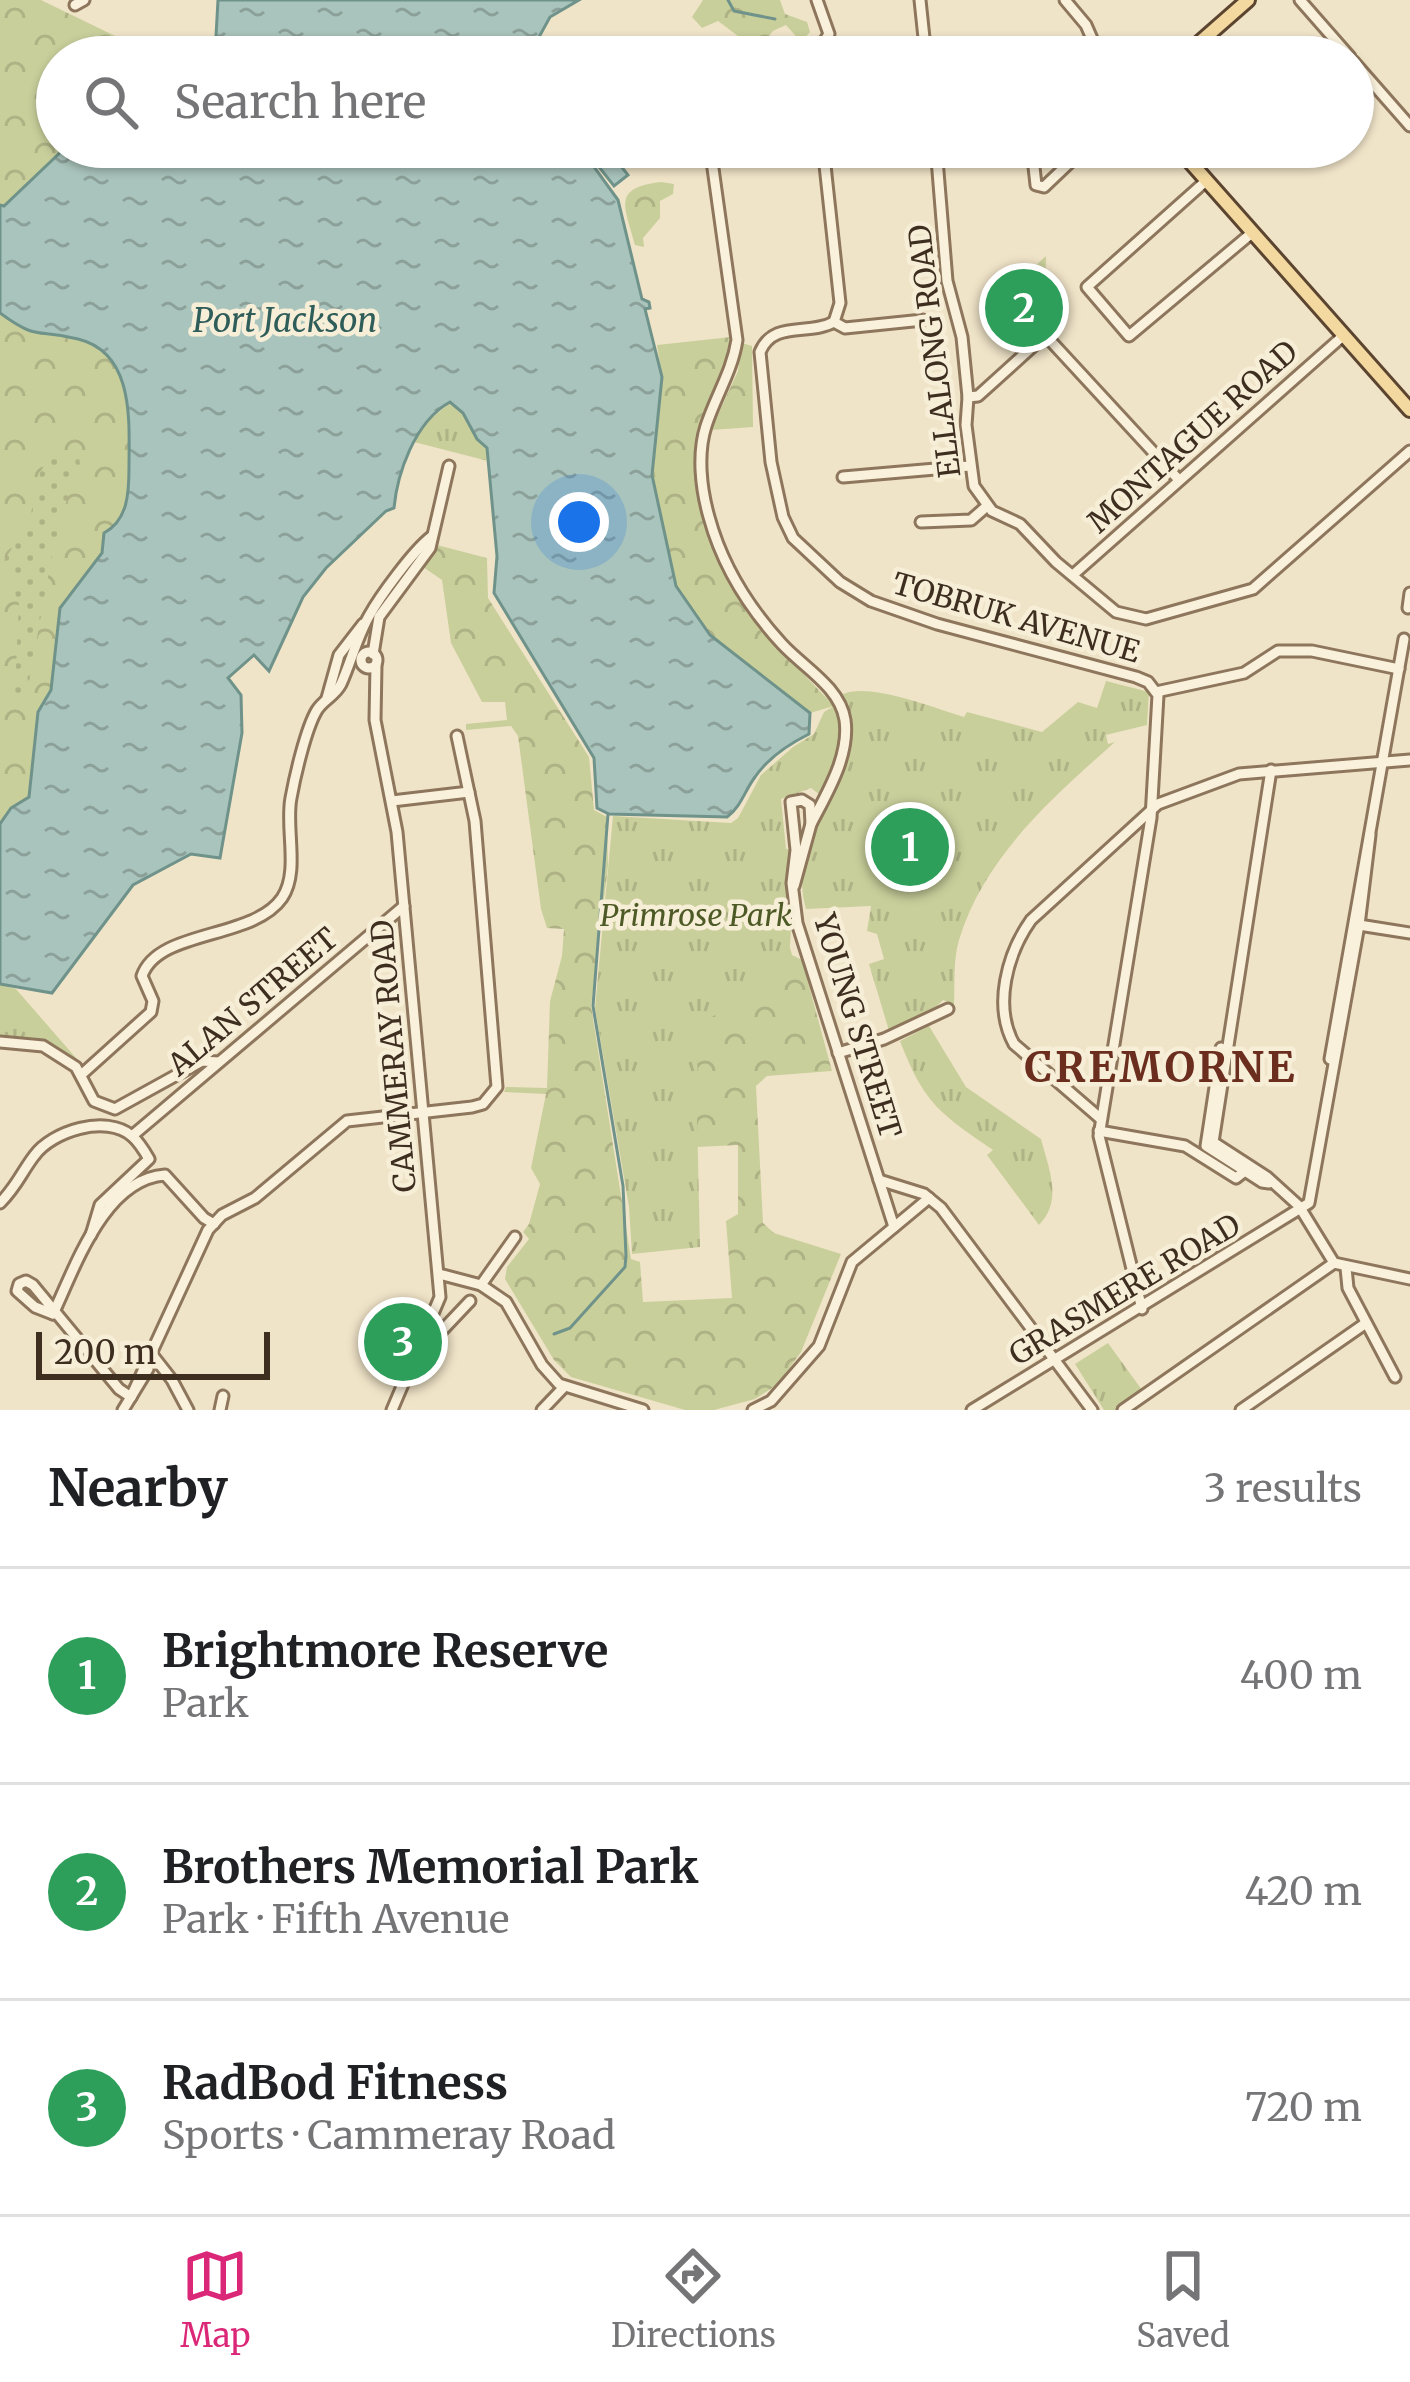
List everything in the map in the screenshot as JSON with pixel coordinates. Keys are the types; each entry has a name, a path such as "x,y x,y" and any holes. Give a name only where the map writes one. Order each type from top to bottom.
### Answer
{"main road":[{"path":"1207,36 1248,0"},
{"path":"1196,168 1410,410"}],"street":[{"path":"817,0 828,36"},
{"path":"920,0 924,36"},
{"path":"1065,0 1091,36"},
{"path":"1300,0 1331,36"},
{"path":"1374,85 1410,126"},
{"path":"713,168 737,340 733,369 706,428 702,477 709,516 734,579 782,644 841,704 846,726 841,760 811,824"},
{"path":"825,168 840,303 834,322"},
{"name":"ELLALONG ROAD","path":"938,168 947,281 962,332 966,424 977,492 987,506 1020,524 1115,612 1137,619 1244,592 1266,580 1410,451"},
{"path":"1034,168 1036,185 1044,188 1064,168"},
{"path":"1207,180 1087,287 1129,336 1253,232"},
{"name":"TOBRUK AVENUE","path":"923,320 845,328 834,322 776,332 767,338 760,352 770,462 793,538 840,582 871,601 938,624 1114,670 1144,680 1157,693"},
{"name":"MONTAGUE ROAD","path":"1074,574 1344,335"},
{"path":"968,398 978,396 1041,338 1048,338 1179,480"},
{"path":"327,698 362,658 379,617 430,542 449,466"},
{"path":"843,478 970,466"},
{"path":"921,522 971,520 987,506"},
{"path":"81,1075 151,1012 153,1001 142,976 145,966 180,943 232,929 274,907 283,897 289,879 290,802 314,713 327,698 339,655 419,546 430,542"},
{"path":"1408,608 1410,593"},
{"path":"362,658 368,617"},
{"path":"1327,1100 1329,1066 1404,639"},
{"path":"1142,1309 1100,1148 1100,1125 1152,810 1157,693 1244,674 1278,651 1312,651 1399,669"},
{"name":"CAMMERAY ROAD","path":"362,658 375,690 375,720 392,801 439,1274 438,1304 392,1410"},
{"path":"123,1410 208,1229 255,1198 347,1121 483,1104 497,1087 469,792 457,736"},
{"path":"1245,1171 1236,1178 1186,1146 1100,1125 1014,1044 1003,1016 1004,991 1023,931 1158,804 1239,774 1410,760"},
{"path":"1269,1183 1206,1146 1270,770"},
{"path":"392,801 469,792"},
{"name":"YOUNG STREET","path":"794,886 811,824 810,805 802,800 791,802 796,850 794,886 797,922 894,1227"},
{"path":"1303,1210 1312,1194 1370,835"},
{"name":"ALAN STREET","path":"132,1136 404,905"},
{"path":"1359,925 1410,933"},
{"path":"1232,1002 1213,1142 1303,1210 1334,1263 1410,1279"},
{"path":"838,1053 884,1039 948,1009"},
{"path":"0,1042 43,1046 81,1075 94,1101 116,1108 202,1061 218,1063"},
{"path":"0,1203 20,1183 34,1156 58,1134 106,1126 132,1136 149,1160 100,1205 91,1235"},
{"path":"131,1397 53,1314 105,1212 137,1183 165,1175 214,1224"},
{"name":"YOUNG STREET","path":"879,1180 929,1198 952,1221 1091,1410"},
{"path":"753,1410 775,1406 819,1346 852,1262 929,1198"},
{"name":"GRASMERE ROAD","path":"972,1410 1303,1210"},
{"path":"131,1397 214,1224"},
{"path":"481,1285 515,1237"},
{"path":"1123,1410 1334,1263"},
{"path":"1346,1268 1348,1288 1395,1377"},
{"path":"439,1274 481,1285 512,1308 542,1365 563,1387 643,1410"},
{"path":"413,1360 470,1301"},
{"path":"1241,1410 1366,1323"},
{"path":"427,1330 438,1336"},
{"path":"154,1357 188,1410"},
{"path":"542,1410 563,1387"},
{"path":"220,1410 223,1396"}],"green space":[{"path":"0,0 41,0 115,36 36,36 36,168 44,168 0,205"},
{"path":"703,0 780,0 785,14 807,22 810,32 796,36 786,25 769,36 738,36 718,21 702,28 692,17"},
{"path":"674,184 673,194 660,201 660,218 643,238 644,247 635,245 625,201 634,189"},
{"path":"1046,256 1044,320 1009,352 1002,296"},
{"path":"0,313 28,334 80,339 124,512 56,655 51,690 38,713 29,797 11,808 0,824"},
{"path":"0,313 31,331 78,339 110,358 128,410 126,505 104,533 103,553 60,608 51,690 38,713 29,797 11,808 3,824 0,493 4,475","holes":["79,456 81,475 67,499 27,693 20,700 15,698 19,604 3,562 29,522 40,473 49,457"]},
{"path":"731,337 721,380 704,412 696,446 700,500 735,594 834,706 810,713 709,633 676,586 652,475 662,377 657,345"},
{"path":"742,343 752,346 753,427 711,430 738,371"},
{"path":"451,402 471,423 488,461 414,442 428,421"},
{"path":"437,545 487,558 488,598 589,757 594,810 607,817 608,866 591,1006 631,1259 640,1262 643,1302 732,1298 726,1221 738,1214 738,1145 697,1147 692,1030 789,944 792,955 802,960 832,1071 767,1076 756,1086 763,1223 774,1233 841,1254 801,1352 777,1385 755,1399 714,1410 685,1410 571,1377 554,1360 505,1279 507,1267 529,1239 523,1232 540,1184 531,1168 546,1094 504,1092 506,1087 547,1088 550,1001 564,929 547,928 541,909 518,736 511,726 466,730 466,724 507,720 505,702 482,702 451,643 442,580 423,567"},
{"path":"1106,681 1149,692 1147,725 1106,735 1108,744 1115,742 1045,807 1003,855 970,910 959,940 954,1005 943,1000 929,1014 890,1034 869,964 884,959 877,934 867,931 871,906 806,909 802,880 807,853 849,750 851,723 843,694 885,694 964,717 967,712 1042,732 1078,702 1097,708"},
{"name":"Primrose Park","path":"834,706 840,740 819,794 811,788 781,799 786,849 795,850 790,946 749,997 702,1022 694,1032 700,1086 700,1247 632,1254 629,1207 595,1008 613,816 731,823 761,775 814,734 824,712"},
{"path":"0,984 16,989 83,1066 40,1041 0,1038"},
{"path":"929,1026 966,1087 1041,1139 1052,1195 1039,1225 987,1155 993,1150 946,1116 917,1079 900,1041"},
{"path":"1108,1343 1142,1390 1116,1410 1104,1410 1075,1364"}],"water":[{"path":"218,0 579,0 550,17 540,36 216,36"},
{"name":"Port Jackson","path":"44,168 595,168 618,200 642,299 649,302 650,308 645,309 662,377 652,475 676,586 710,635 810,713 809,734 766,764 727,817 609,814 597,808 594,758 494,593 497,556 487,448 450,402 417,436 399,480 394,508 326,568 303,597 269,671 254,655 228,678 241,695 242,733 220,858 191,854 133,885 52,993 0,984 0,824 11,808 29,797 38,712 51,690 60,608 102,553 104,533 118,521 125,505 129,430 119,374 97,347 31,331 0,313 0,205"},
{"name":"Port Jackson","path":"600,168 622,168 628,175 614,186"}],"waterway":[{"path":"728,0 734,11 775,19"},
{"path":"554,1334 570,1328 625,1267 623,1186 593,1006 608,814"}],"place":[{"name":"Brothers Memorial Park","path":"1024,308"},
{"name":"Brightmore Reserve","path":"910,847"},
{"name":"RadBod Fitness","path":"403,1342"}],"district":[{"name":"CREMORNE","path":"1161,1067"}]}
